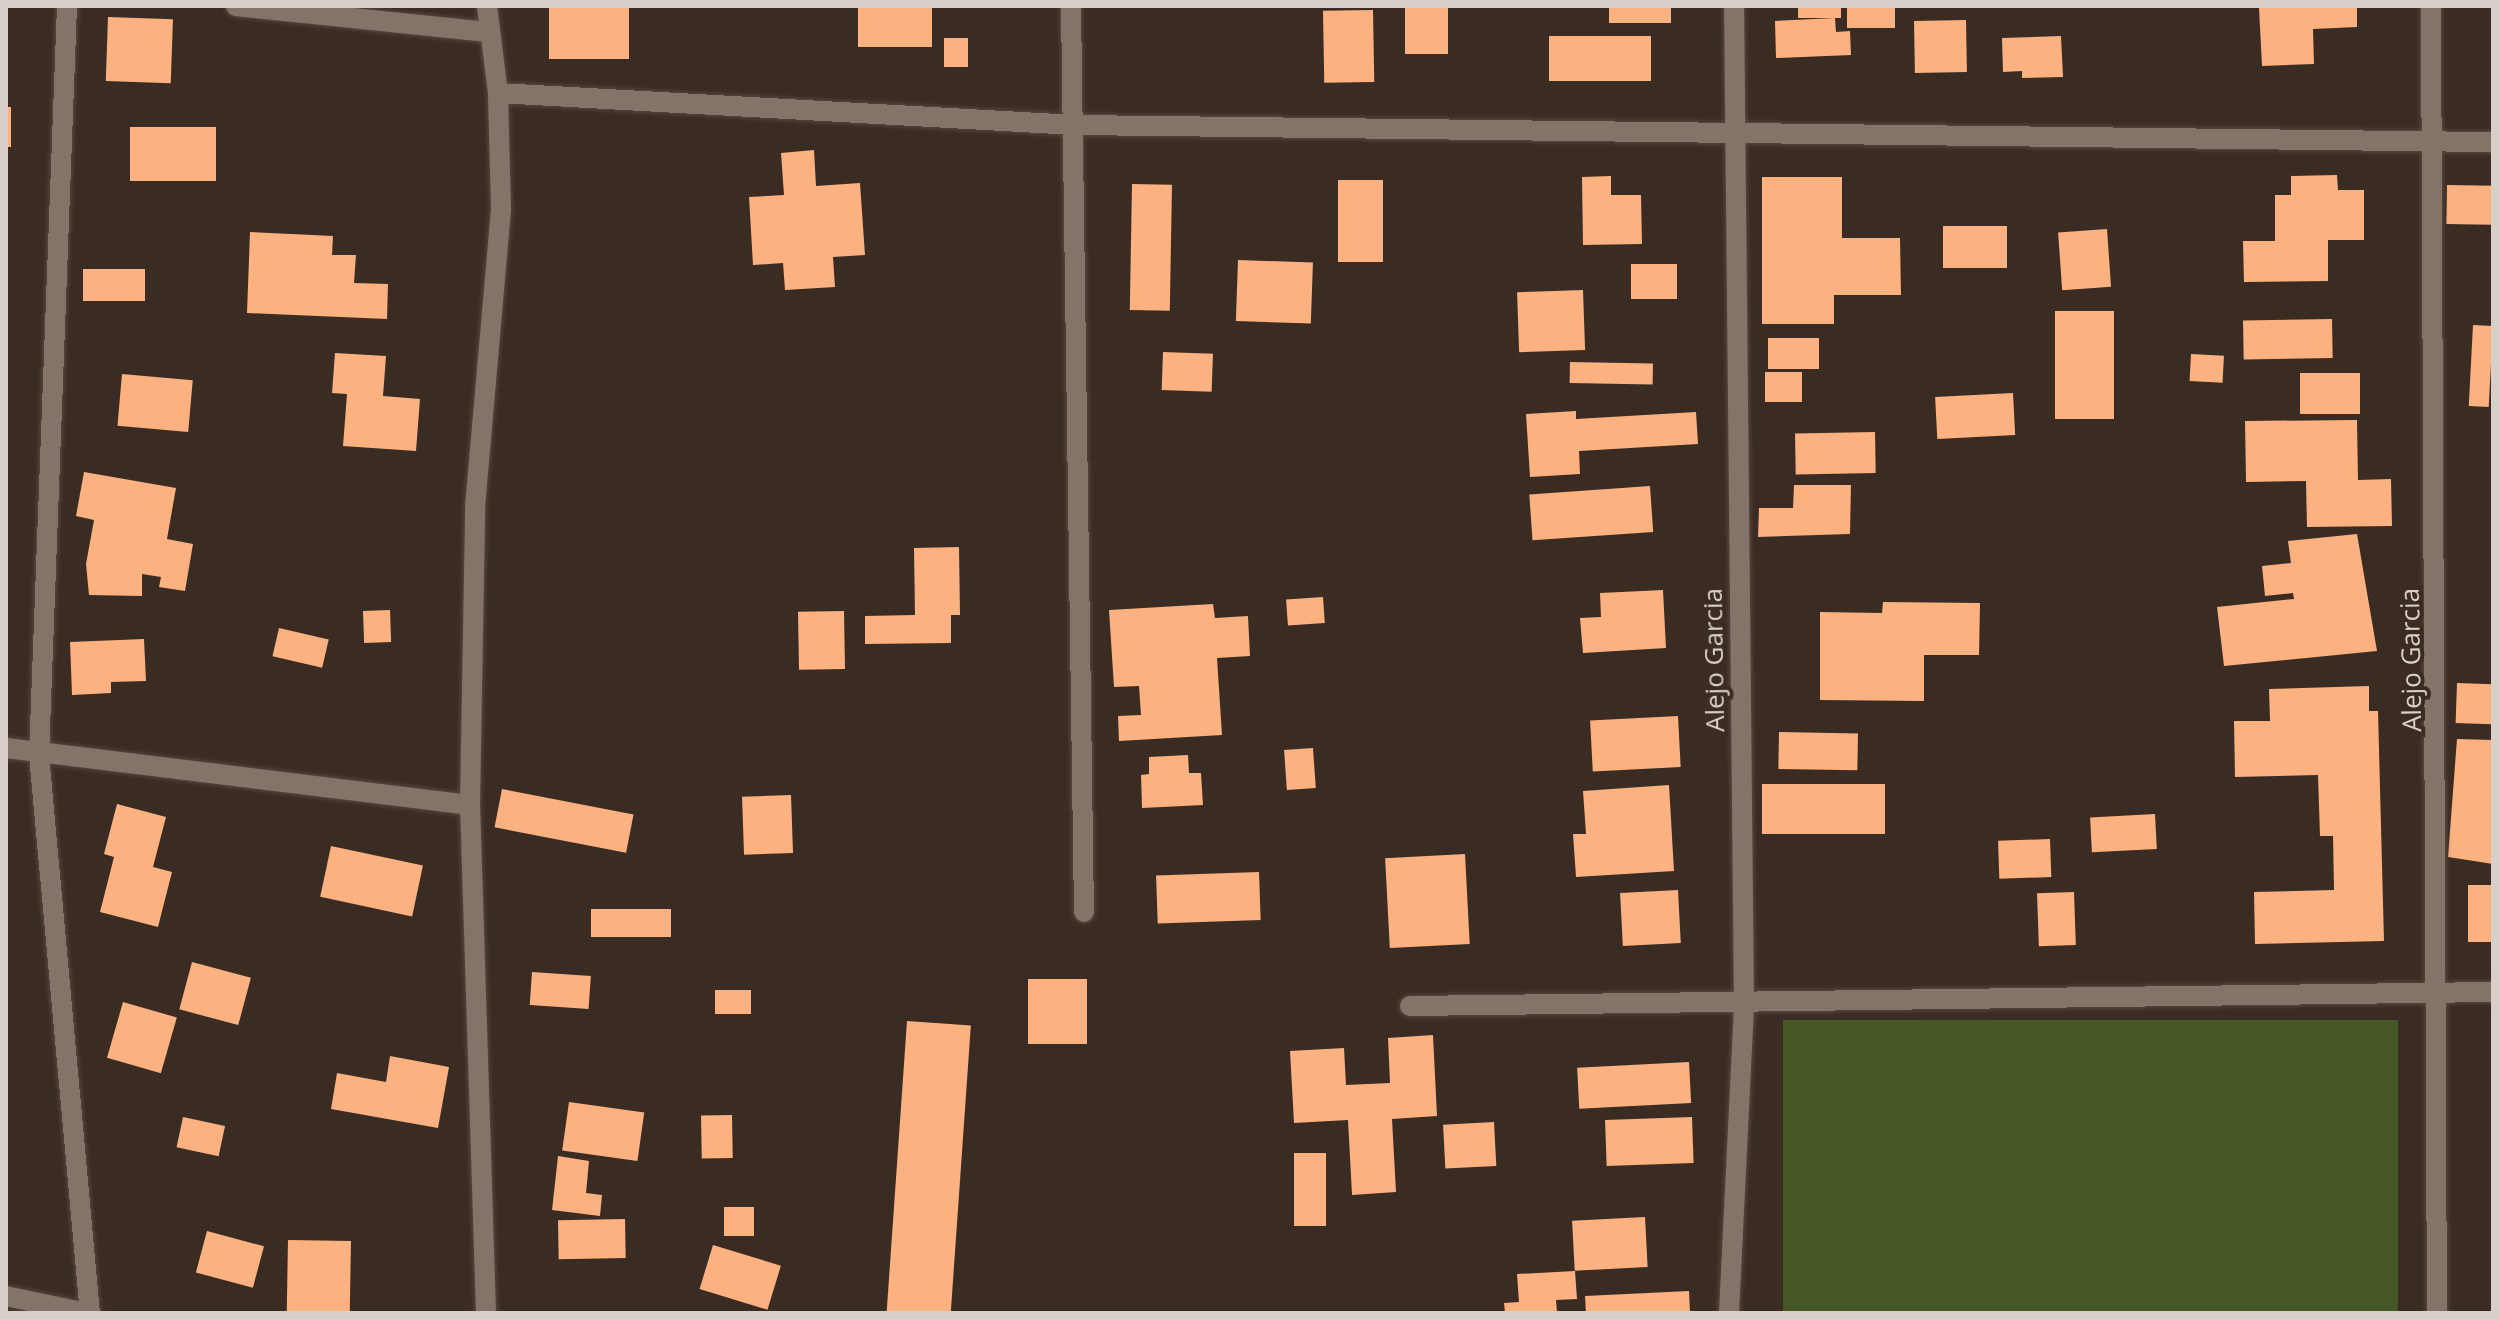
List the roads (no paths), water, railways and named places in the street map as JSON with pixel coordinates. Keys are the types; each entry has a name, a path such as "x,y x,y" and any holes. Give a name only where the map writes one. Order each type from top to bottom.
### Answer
{"street":[{"path":"6,1296 89,1313 39,755 67,6"},
{"path":"236,6 488,32"},
{"path":"486,1313 470,805 475,507 501,209 498,93 487,6"},
{"path":"1071,6 1084,912"},
{"name":"Alejo Garcia","path":"1729,1313 1744,1004 1734,6"},
{"name":"Alejo Garcia","path":"2431,6 2440,993 2437,1313"},
{"path":"498,93 1075,125 1735,138 2493,142"},
{"path":"6,748 39,755 470,805"},
{"path":"1410,1006 2493,992"}]}
